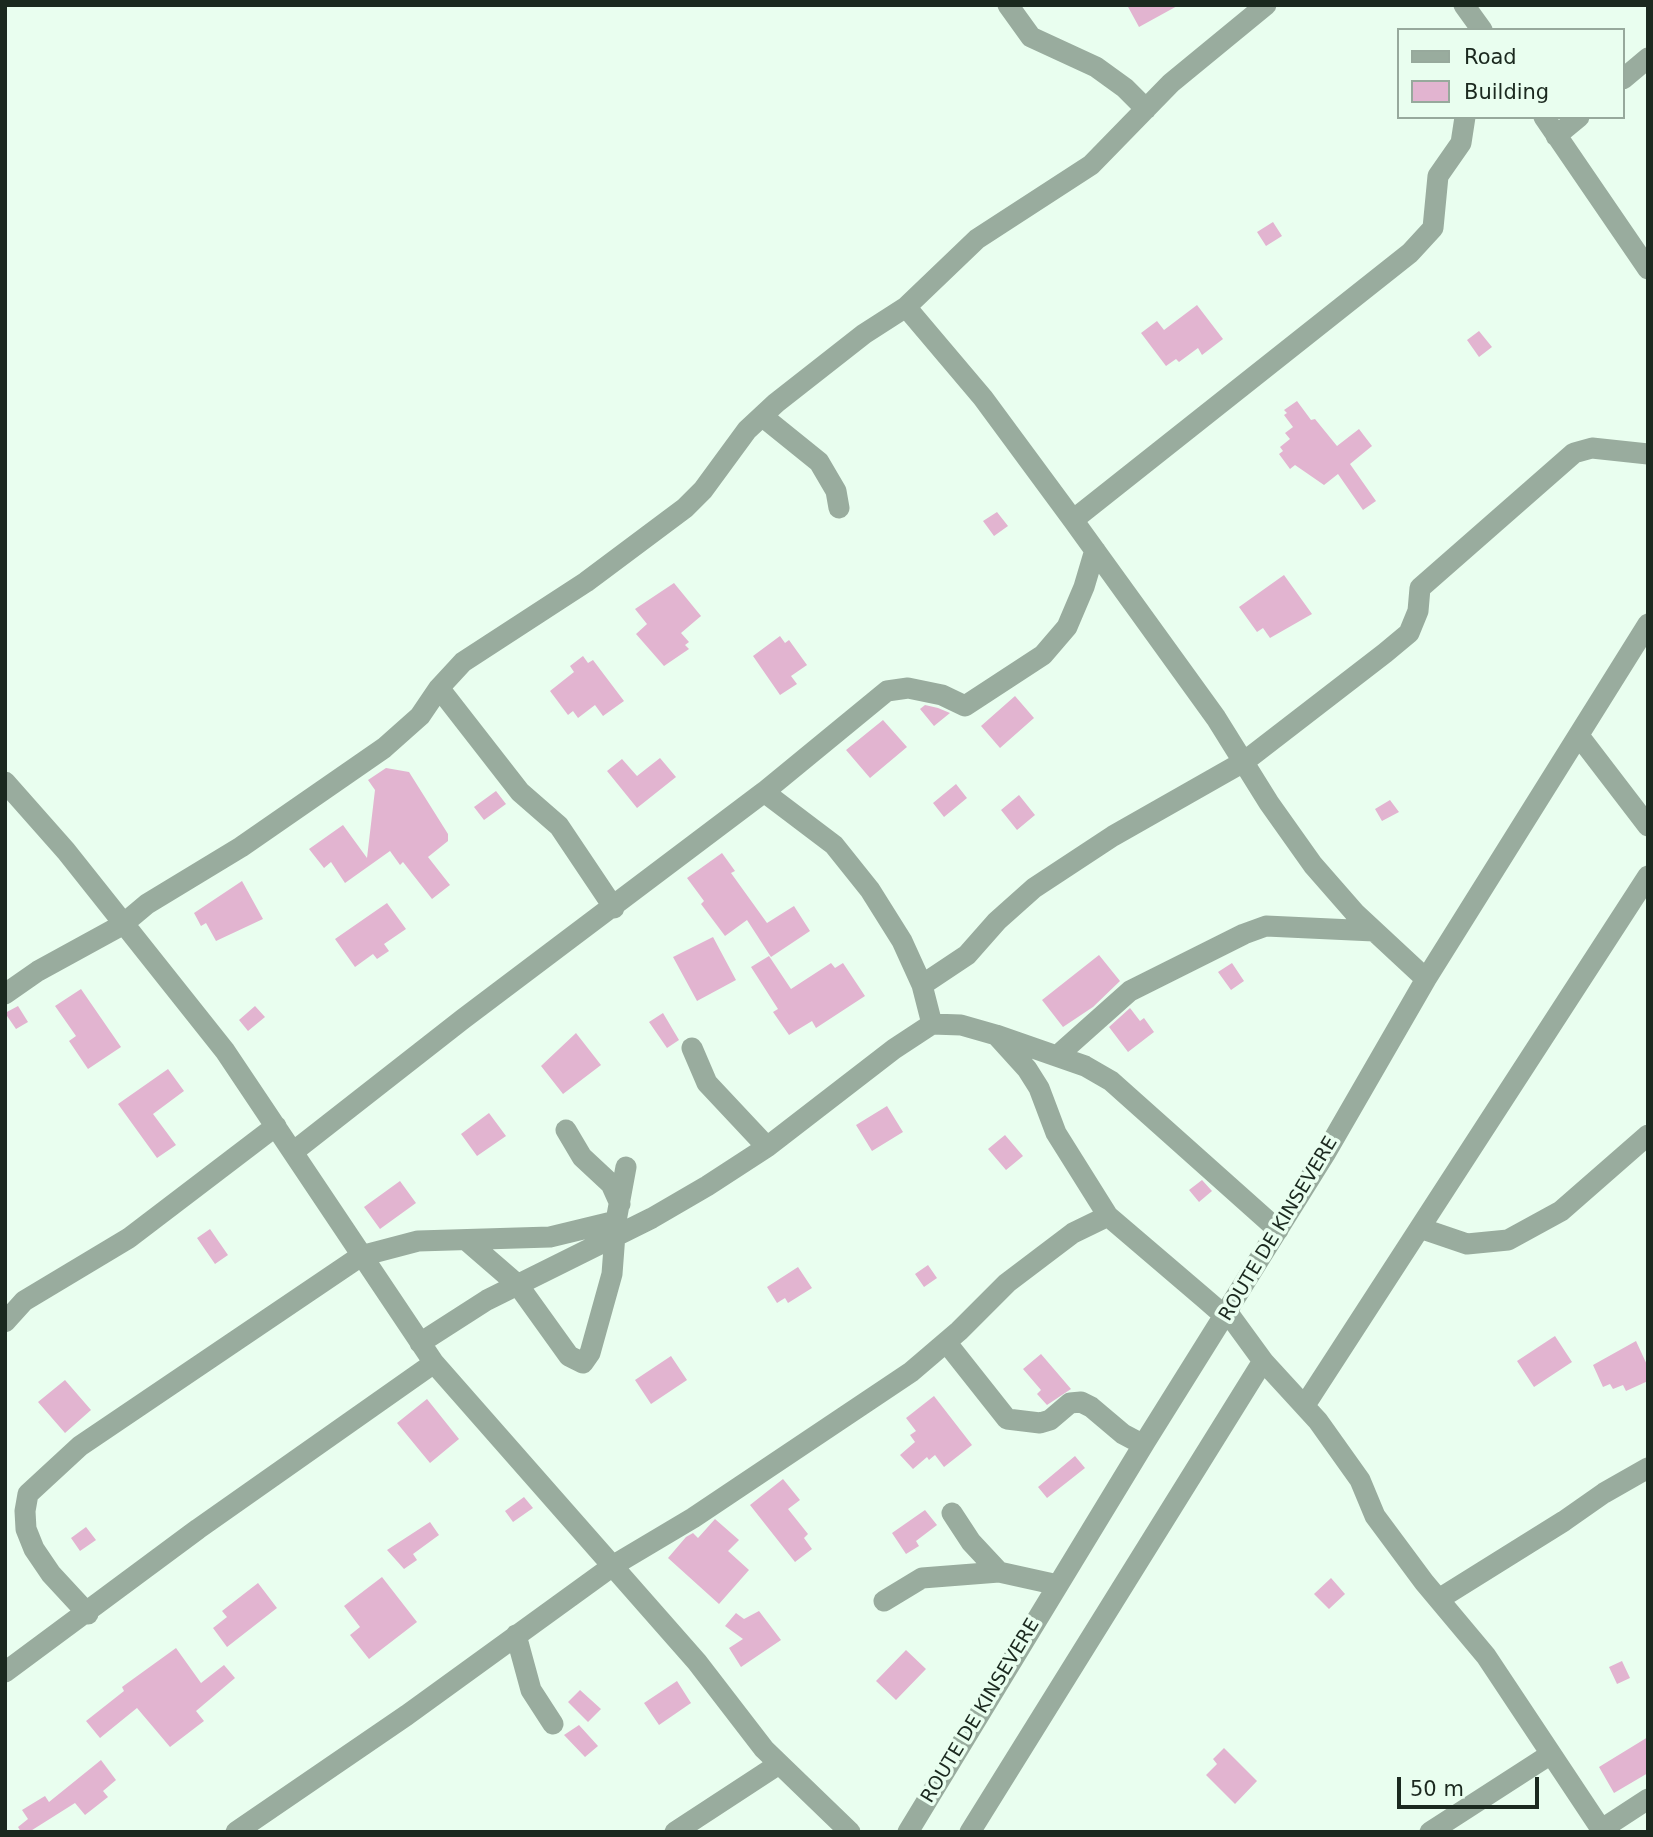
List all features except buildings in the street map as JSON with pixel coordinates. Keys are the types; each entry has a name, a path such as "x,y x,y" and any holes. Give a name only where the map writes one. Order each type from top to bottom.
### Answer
{"street":[{"path":"1008,5 1031,37 1096,67 1125,88 1146,109"},
{"path":"5,994 48,965 122,925 147,904 241,846 384,748 420,716 439,688 463,662 586,582 685,508 703,490 727,455 762,416 840,352 906,307 977,239 1091,165 1171,83 1266,5"},
{"path":"1625,77 1648,58"},
{"path":"1073,520 1182,430 1410,253 1433,228 1438,176 1461,143 1465,119"},
{"path":"1545,119 1648,269"},
{"path":"1556,136 1576,119"},
{"path":"906,307 983,398 1095,550 1245,761 1269,803 1313,865 1374,931 1426,979"},
{"path":"762,416 819,462 836,491 839,508"},
{"path":"922,985 967,955 997,921 1034,888 1113,836 1245,761 1409,632 1418,611 1420,588 1574,453 1592,448 1648,454"},
{"path":"293,1152 463,1019 614,908 764,792 887,691 908,688 942,695 965,706 1020,671 1057,642 1068,627 1095,550"},
{"name":"ROUTE DE KINSEVERE","path":"908,1832 1145,1442 1338,1133 1426,979 1648,624"},
{"path":"439,688 520,792 559,826 614,908"},
{"path":"1579,736 1648,826"},
{"path":"5,782 66,852 225,1051 434,1363 614,1565 779,1764 850,1832"},
{"path":"764,792 811,825 855,870 902,941 922,985 932,1024"},
{"path":"1305,1405 1648,876"},
{"path":"1057,1056 1130,991 1244,933 1266,926 1374,931"},
{"path":"88,1614 51,1574 34,1549 26,1529 24,1511 28,1494 80,1446 361,1256 418,1241 569,1235 617,1221 707,1186 767,1147 894,1049 932,1024 961,1025 1085,1066 1133,1097 1278,1230"},
{"path":"996,1035 1027,1069 1039,1088 1056,1133 1108,1216 1219,1311 1228,1313 1263,1362 1305,1405 1360,1480 1375,1516 1486,1656 1602,1830 1648,1799"},
{"path":"692,1048 707,1083 767,1147"},
{"path":"5,1322 24,1301 129,1238 276,1126"},
{"path":"566,1130 582,1157 611,1184 617,1221"},
{"path":"1420,1228 1467,1244 1508,1240 1561,1211 1648,1135"},
{"path":"466,1240 517,1285 543,1316 569,1356 583,1363 590,1353 608,1289 626,1167"},
{"path":"236,1832 614,1565 694,1518 890,1387 946,1342 1007,1283 1073,1233 1108,1216"},
{"path":"420,1343 617,1221"},
{"path":"946,1342 1007,1419 1040,1423 1050,1420 1070,1403 1081,1402 1123,1434 1140,1443 1145,1442"},
{"path":"970,1832 1263,1362"},
{"path":"5,1672 88,1614 198,1529 434,1363"},
{"path":"1439,1600 1604,1493 1648,1468"},
{"path":"952,1513 971,1542 999,1572"},
{"path":"884,1601 922,1578 999,1572 1058,1584"},
{"path":"516,1635 531,1690 553,1724"},
{"path":"1430,1832 1551,1755"},
{"path":"675,1832 779,1764"}]}
